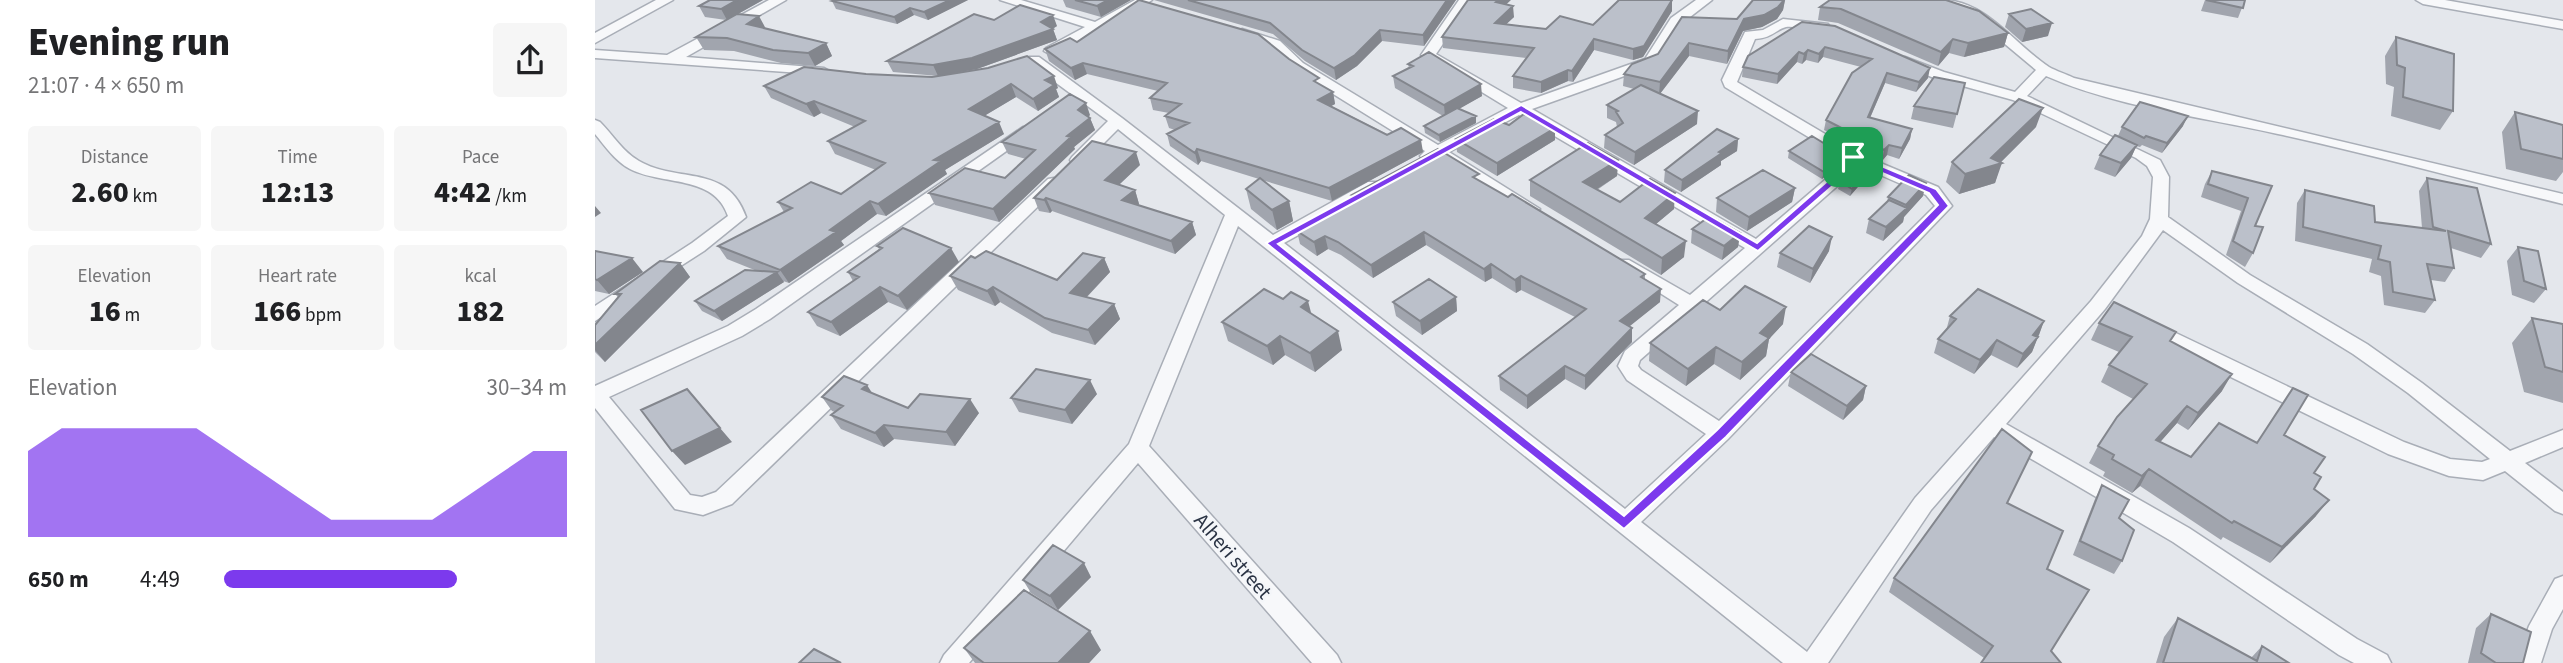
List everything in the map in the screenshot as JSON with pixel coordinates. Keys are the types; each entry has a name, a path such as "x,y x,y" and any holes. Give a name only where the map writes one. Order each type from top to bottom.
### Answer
{"street":[{"path":"595,39 666,0"},
{"path":"671,59 779,0"},
{"path":"1007,0 1099,27"},
{"path":"1466,0 1430,47 1428,55 1758,248"},
{"path":"1413,165 1521,108 1650,62 1676,21 1705,0"},
{"path":"1949,0 1992,26 2044,70 2069,81 2563,199"},
{"path":"2423,0 2563,25"},
{"path":"1165,10 1142,1 1099,27 1027,62 1073,97 1117,121 1802,663"},
{"path":"1624,524 1721,433 1944,206 1932,191 1853,157 1730,84 1729,80 1750,35 1766,34 1783,23 1837,29"},
{"path":"1229,29 1275,44 1298,66 1548,219"},
{"path":"595,54 837,73"},
{"path":"1814,663 1923,504 1994,427 2098,305 2150,238 2159,219 2161,177 2154,163 2142,155 2018,97 1938,75 1894,55"},
{"path":"2018,97 2044,70"},
{"path":"1034,124 763,314 734,331 596,395 683,503 703,506 724,498 985,251 1117,121"},
{"path":"595,125 635,166 702,182 724,194 737,217 698,247 595,315"},
{"path":"1721,433 1634,375 1628,366 1632,356 1854,163 1853,157"},
{"path":"1271,243 1389,178"},
{"path":"953,663 1138,448 1234,215"},
{"path":"2159,219 2243,279 2382,365 2563,506"},
{"path":"1604,252 1691,304"},
{"path":"2098,305 2396,448 2449,467 2483,471 2563,438"},
{"path":"1994,427 2181,536 2378,663"},
{"name":"Alheri street","path":"1138,448 1328,663"},
{"path":"2528,663 2541,626 2563,586"}],"building":[{"path":"710,0 737,0 721,9 699,6"},
{"path":"950,0 924,12 910,8 894,17 832,1"},
{"path":"1075,0 1108,0 1097,6"},
{"path":"1139,0 1258,34 1289,59 1319,78 1314,81 1333,92 1318,100 1387,135 1401,128 1421,140 1329,188 1197,149 1195,153 1167,134 1189,123 1165,116 1181,104 1150,98 1167,83 1083,63 1071,68 1045,49 1070,38 1077,42"},
{"path":"1188,0 1447,0 1423,35 1380,30 1355,55 1334,68 1302,50 1270,23"},
{"path":"1468,0 1499,0 1496,2 1513,6 1495,23 1546,29 1560,16 1593,25 1619,0 1672,0 1644,46 1633,49 1594,39 1572,71 1568,70 1541,82 1513,76 1534,48 1442,37"},
{"path":"1753,0 1784,0 1764,15 1744,19 1728,51 1689,43 1660,82 1624,74 1632,64 1658,54 1682,17 1737,19"},
{"path":"1830,0 1946,0 1979,11 2008,33 1968,43 1953,39 1941,52 1841,9 1820,7"},
{"path":"2206,0 2245,0 2243,8"},
{"path":"1020,5 1053,15 1041,22 1053,29 972,58 933,65 887,61 974,14 994,20"},
{"path":"2031,9 2052,23 2026,29 2009,14"},
{"path":"737,14 759,16 747,24 826,43 808,53 773,50 727,38 696,37"},
{"path":"1802,22 1835,26 1930,68 1919,82 1887,73 1868,117 1912,129 1902,148 1889,145 1884,150 1826,120 1852,73 1872,59 1825,47 1819,54 1808,50 1804,54 1799,52 1778,74 1743,67 1748,56"},
{"path":"2396,37 2454,54 2453,111 2403,97 2405,68 2397,65"},
{"path":"1429,52 1481,84 1444,105 1393,76 1413,66 1408,64"},
{"path":"1027,56 1054,76 1045,80 1054,85 1033,99 1011,84 969,109 999,122 934,160 941,161 878,204 870,201 830,230 836,232 780,270 718,246 792,208 778,202 811,182 841,194 885,163 828,141 865,121 814,101 806,104 764,86 804,67 866,74 932,77 988,68"},
{"path":"1934,77 1965,83 1957,114 1914,106"},
{"path":"1641,85 1698,111 1635,152 1605,135 1623,123 1616,112 1618,111 1607,105"},
{"path":"1070,94 1086,103 1078,110 1090,118 1067,136 1071,137 993,209 929,193 965,168 1005,178 1035,150 1002,142"},
{"path":"2019,99 2043,108 1991,158 2002,163 1965,174 1952,162"},
{"path":"2140,102 2188,116 2167,143 2146,136 2144,138 2122,127"},
{"path":"1457,108 1476,116 1439,135 1424,126"},
{"path":"2515,112 2563,125 2563,159 2521,149"},
{"path":"1524,114 1555,128 1497,163 1456,139 1494,119 1509,125"},
{"path":"1717,129 1738,139 1682,180 1665,170"},
{"path":"2115,135 2137,145 2121,163 2100,155"},
{"path":"1812,136 1843,155 1824,172 1789,151"},
{"path":"1092,141 1136,152 1105,180 1135,190 1122,200 1192,222 1171,241 1046,198 1034,198"},
{"path":"1588,143 1618,160 1583,182 1620,202 1650,179 1675,193 1645,218 1686,241 1662,258 1530,180"},
{"path":"1438,149 1479,174 1473,177 1508,197 1512,194 1645,274 1641,277 1661,289 1620,321 1632,328 1585,376 1565,366 1527,396 1499,376 1586,309 1521,276 1515,280 1491,264 1484,269 1424,232 1371,265 1325,236 1314,242 1297,231 1356,196 1352,195"},
{"path":"1862,162 1872,166 1852,189 1840,181"},
{"path":"1763,170 1795,188 1749,217 1717,198"},
{"path":"2212,171 2272,186 2255,226 2263,227 2253,253 2233,241 2248,198 2208,184"},
{"path":"1909,175 1926,183 1906,205 1888,197"},
{"path":"1260,178 1289,201 1272,210 1246,189"},
{"path":"2427,178 2477,188 2491,244 2448,231 2454,268 2427,264 2435,300 2393,292 2390,262 2378,259 2381,246 2303,227 2305,190 2374,206 2375,222 2446,231 2433,227"},
{"path":"1889,200 1907,208 1886,227 1869,219"},
{"path":"1710,216 1740,233 1724,246 1692,229"},
{"path":"1809,226 1832,237 1813,269 1780,253"},
{"path":"903,228 951,248 898,296 880,287 831,322 808,312 859,277 848,272 882,248 877,246"},
{"path":"2518,247 2538,251 2546,289 2524,281"},
{"path":"595,251 632,258 597,280"},
{"path":"986,251 1057,280 1083,253 1104,258 1070,293 1114,304 1088,330 1045,318 993,287 987,291 950,276 971,256 975,258"},
{"path":"660,261 680,263 595,345 595,325 621,294 615,294"},
{"path":"745,270 777,272 714,311 695,301"},
{"path":"1429,279 1456,297 1420,321 1393,302"},
{"path":"1745,286 1786,307 1760,333 1769,338 1742,362 1716,347 1688,369 1650,343 1703,300 1720,310"},
{"path":"1264,289 1283,299 1291,292 1308,301 1301,307 1338,331 1310,353 1280,336 1267,346 1222,322"},
{"path":"1978,289 2044,321 2033,335 2038,337 2023,354 1997,340 1980,360 1938,339 1956,319 1950,316"},
{"path":"2114,302 2176,332 2170,341 2232,374 2198,413 2187,406 2156,440 2191,457 2219,423 2257,443 2293,388 2308,395 2284,435 2325,457 2314,473 2321,477 2314,489 2329,500 2282,547 2234,521 2232,523 2149,469 2142,476 2112,459 2114,455 2098,446 2117,417 2147,384 2109,365 2132,337 2099,323"},
{"path":"2532,318 2563,324 2563,372 2545,367"},
{"path":"1811,354 1866,386 1847,406 1791,372"},
{"path":"1036,369 1090,380 1065,410 1011,398"},
{"path":"844,376 867,385 862,389 908,408 920,394 970,399 946,432 884,425 875,433 831,415 843,406 822,397"},
{"path":"687,389 720,428 672,451 641,410"},
{"path":"2002,429 2032,452 2007,503 2063,531 2047,569 2089,590 2051,651 2061,663 1981,663 1993,646 1894,578"},
{"path":"2102,485 2129,500 2119,518 2134,530 2122,561 2080,541"},
{"path":"1053,545 1084,563 1050,596 1023,580"},
{"path":"1024,590 1090,631 1058,663 984,663 964,648"},
{"path":"2491,614 2531,632 2523,663 2496,663 2481,653"},
{"path":"2178,618 2257,661 2262,646 2289,663 2163,663"},
{"path":"814,649 841,663 799,663"}],"route":[{"path":"1521,108 1758,248 1854,163 1853,157 1932,191 1944,206 1721,433 1624,524 1271,243 1521,108"}]}
